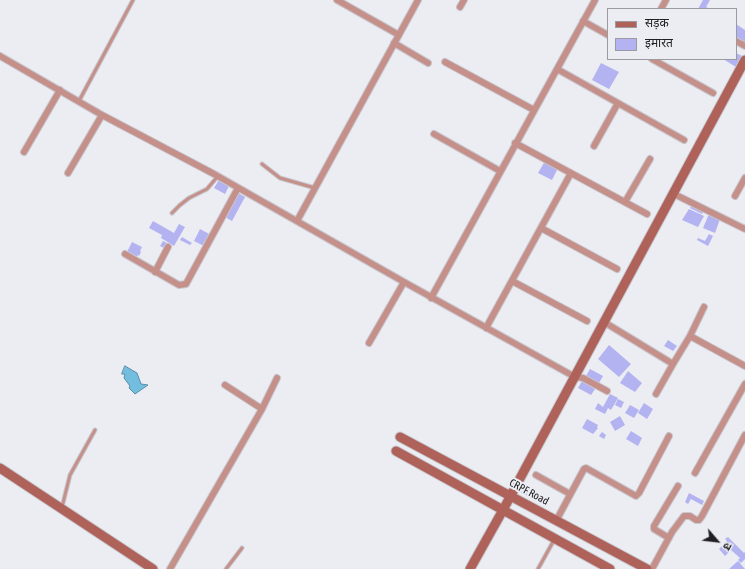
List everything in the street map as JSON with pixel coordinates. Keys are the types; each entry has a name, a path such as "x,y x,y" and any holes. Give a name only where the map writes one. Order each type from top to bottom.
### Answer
{"street":[{"path":"337,0 399,35"},
{"path":"297,221 418,0"},
{"path":"460,7 464,0"},
{"path":"431,298 595,0"},
{"path":"583,21 607,34"},
{"path":"394,43 428,62"},
{"path":"0,56 102,115 218,176 431,298 575,377 582,378 607,391"},
{"path":"654,60 713,93"},
{"path":"470,569 674,194 742,74 745,60"},
{"path":"445,62 534,110"},
{"path":"557,69 684,140"},
{"path":"24,152 60,90"},
{"path":"594,146 618,103"},
{"path":"68,173 102,115"},
{"path":"434,134 500,171"},
{"path":"515,143 647,214"},
{"path":"625,202 650,160"},
{"path":"486,328 571,173"},
{"path":"735,196 745,178"},
{"path":"124,254 179,285 186,284 238,188"},
{"path":"674,194 745,229"},
{"path":"541,228 617,269"},
{"path":"155,272 168,248"},
{"path":"512,281 587,321"},
{"path":"369,343 404,282"},
{"path":"656,394 690,336 704,307"},
{"path":"604,322 673,364"},
{"path":"690,336 745,366"},
{"path":"170,569 262,409 277,378"},
{"path":"695,473 745,384"},
{"path":"225,385 262,409"},
{"path":"652,569 669,538 684,516 690,516 696,520 699,520 702,516 708,507 719,482 742,445 745,435"},
{"path":"556,521 584,469 586,468 636,496 670,436"},
{"name":"CRPF Road","path":"400,437 646,569"},
{"path":"396,451 609,569"},
{"path":"0,468 153,569"},
{"path":"536,476 570,494"},
{"path":"669,538 654,530 654,526 678,486"}],"lane":[{"path":"79,101 133,0"},
{"path":"262,164 269,171 280,178 315,188"},
{"path":"172,214 189,198 207,189 218,176"},
{"path":"62,509 70,475 95,430"},
{"path":"538,569 555,538"},
{"path":"226,569 242,548"}],"water":[{"path":"125,366 137,373 141,384 148,385 135,394 129,388 130,386 124,378 125,374 122,374"}],"building":[{"path":"703,0 710,0 706,7 708,8 699,8"},
{"path":"737,25 745,30 745,43 737,39"},
{"path":"737,54 742,56 736,67 725,60 737,60"},
{"path":"601,63 619,72 609,89 592,80"},
{"path":"545,161 558,168 552,180 538,173"},
{"path":"219,180 229,186 225,194 214,188"},
{"path":"238,193 245,197 232,221 225,217"},
{"path":"692,205 704,210 702,214 690,208"},
{"path":"689,209 704,216 698,227 682,220"},
{"path":"709,214 720,219 715,233 703,228"},
{"path":"153,221 174,233 179,224 185,227 174,246 161,238 162,235 149,228"},
{"path":"200,229 211,235 204,246 194,241"},
{"path":"709,234 713,236 708,246 697,240 698,238 705,241"},
{"path":"182,237 192,243 190,245 180,240"},
{"path":"163,241 167,243 164,248 160,246"},
{"path":"132,242 142,247 139,256 138,255 136,257 127,252"},
{"path":"668,340 677,346 673,351 664,346"},
{"path":"609,345 631,364 619,377 598,359"},
{"path":"590,369 603,376 599,383 586,376"},
{"path":"628,371 642,383 635,392 620,383"},
{"path":"582,381 595,389 591,395 578,388"},
{"path":"610,394 618,398 611,410 608,408 605,414 595,409 598,403 603,407"},
{"path":"618,399 624,402 621,408 615,405"},
{"path":"644,403 653,409 647,419 638,413"},
{"path":"630,405 639,410 634,418 625,413"},
{"path":"620,416 625,425 615,431 610,422"},
{"path":"587,419 598,425 598,428 593,434 582,428"},
{"path":"631,431 642,438 638,446 626,439"},
{"path":"602,432 606,435 604,439 599,436"},
{"path":"522,487 532,493 530,497 520,492"},
{"path":"689,493 704,501 702,505 691,499 688,504 685,502"},
{"path":"728,537 744,553 745,552 745,559 741,563 738,560 740,558 731,550 725,556 719,549 727,541 725,539"},
{"path":"738,561 745,569 729,569"}]}
